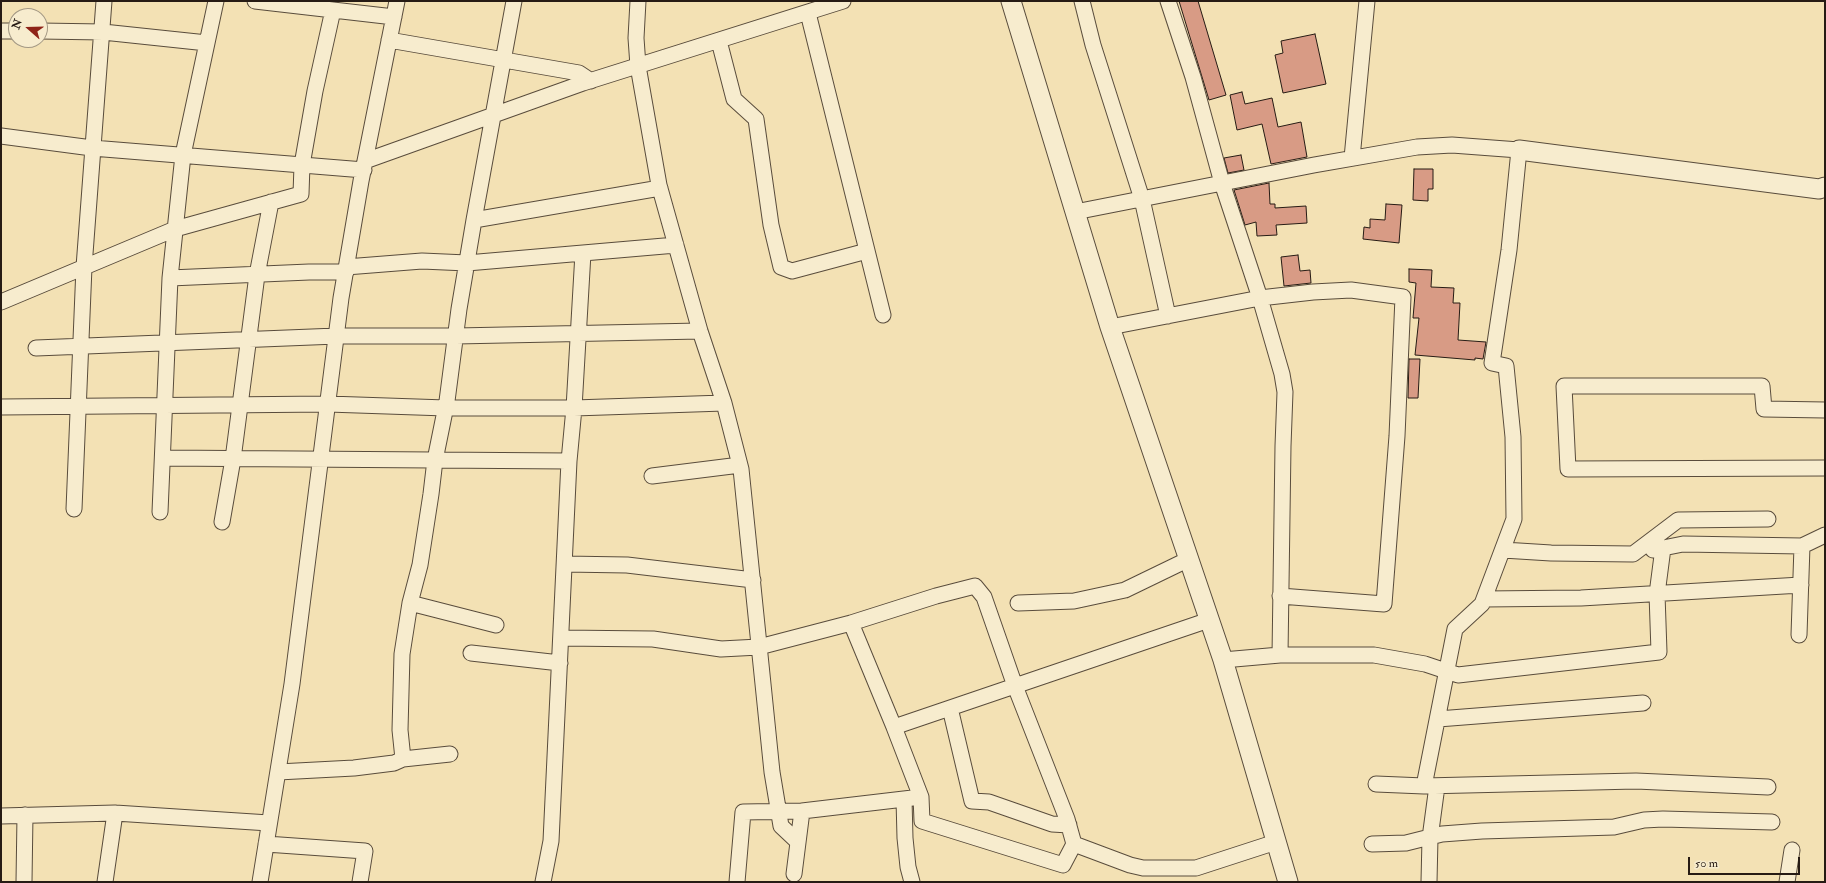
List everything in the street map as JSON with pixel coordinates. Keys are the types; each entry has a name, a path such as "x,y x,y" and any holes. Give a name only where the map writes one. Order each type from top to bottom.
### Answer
{"street":[{"path":"74,509 84,267 92,148 103,32 104,1"},
{"path":"160,512 170,278 183,155 216,1"},
{"path":"255,1 394,17"},
{"path":"260,882 292,684 336,336 346,270 364,165 397,1"},
{"path":"402,759 400,730 402,654 410,603 420,565 435,460 446,408 474,220 514,1"},
{"path":"638,1 636,38 638,66 660,188 700,331 724,403 740,464 772,772 781,826 798,842"},
{"path":"1,136 92,148 302,165 364,165 492,116 591,81 844,1"},
{"path":"1012,1 1110,327 1223,660 1288,882"},
{"path":"1082,1 1093,45 1142,199 1168,316"},
{"path":"1168,1 1193,77 1222,183 1260,298 1282,374 1285,392 1282,446 1280,655"},
{"path":"1352,158 1367,1"},
{"path":"1,302 175,229 301,194 302,165 315,91 333,10"},
{"path":"808,13 883,316"},
{"path":"48,31 103,32 207,43"},
{"path":"389,40 579,74 591,81"},
{"path":"719,41 734,99 756,119 771,225 781,267 792,271 867,251"},
{"path":"1075,212 1352,158 1424,146 1452,145 1520,150 1819,189 1825,187"},
{"path":"1429,882 1430,786 1438,719 1455,629 1482,604 1514,519 1514,437 1506,366 1492,363 1509,250 1520,150"},
{"path":"474,220 660,188"},
{"path":"222,522 233,459 257,274 270,202"},
{"path":"170,278 346,270 422,261 467,263 676,245"},
{"path":"543,882 551,841 582,254"},
{"path":"1110,327 1260,298 1350,290 1403,297 1397,436 1384,604 1280,596"},
{"path":"36,348 336,336 456,336 700,331"},
{"path":"1825,410 1764,409 1762,386 1564,386 1568,469 1825,468"},
{"path":"1,407 328,404 446,408 574,408 724,403"},
{"path":"163,458 570,461"},
{"path":"652,476 740,464"},
{"path":"1633,554 1678,520 1768,519"},
{"path":"1503,550 1551,553 1633,554 1683,544 1802,546 1825,535"},
{"path":"1799,635 1802,546"},
{"path":"1223,660 1280,655 1374,655 1426,664 1458,675 1659,652 1657,594 1663,548"},
{"path":"1018,603 1074,601 1125,590 1189,559"},
{"path":"565,564 627,565 752,580"},
{"path":"1484,599 1581,598 1801,584"},
{"path":"561,638 653,639 722,649 759,647 851,624 936,596 975,586 984,597 1015,686 1069,825 1074,844 1063,865 922,821 920,797 894,727 851,624"},
{"path":"410,603 496,625"},
{"path":"894,727 1209,620"},
{"path":"471,653 560,663"},
{"path":"1438,719 1643,703"},
{"path":"950,708 972,801 989,802 1052,824 1069,825"},
{"path":"278,772 354,768 394,763 402,759 450,754"},
{"path":"1376,784 1430,786 1636,781 1768,787"},
{"path":"737,882 743,812 802,811 920,797"},
{"path":"904,799 905,838 908,867 912,882"},
{"path":"794,874 802,811"},
{"path":"1,816 115,813 269,823"},
{"path":"105,882 115,813"},
{"path":"24,882 25,815"},
{"path":"1372,844 1406,843 1442,834 1482,831 1614,827 1644,820 1663,819 1772,822"},
{"path":"1074,844 1159,875 1196,868 1276,842"},
{"path":"266,844 365,852 360,882"},
{"path":"1787,882 1792,850"}],"building":[{"path":"1179,1 1198,1 1226,95 1209,100"},
{"path":"1315,34 1326,84 1283,93 1275,55 1283,53 1281,41"},
{"path":"1242,92 1245,104 1272,98 1278,127 1301,122 1307,157 1271,164 1262,124 1237,130 1230,95"},
{"path":"1241,155 1244,170 1228,173 1224,158"},
{"path":"1414,169 1433,169 1433,189 1428,189 1428,201 1413,200"},
{"path":"1269,183 1270,204 1275,204 1275,208 1306,206 1307,223 1276,225 1277,235 1257,236 1256,222 1245,225 1234,190"},
{"path":"1386,204 1402,205 1399,243 1363,239 1364,227 1370,228 1370,219 1385,220"},
{"path":"1298,255 1300,271 1310,270 1311,283 1284,286 1281,257"},
{"path":"1409,269 1432,270 1431,287 1454,288 1453,303 1460,303 1458,340 1486,342 1483,359 1475,358 1475,360 1415,355 1419,318 1413,318 1416,283 1409,282"},
{"path":"1409,359 1420,359 1418,398 1408,398"}]}
